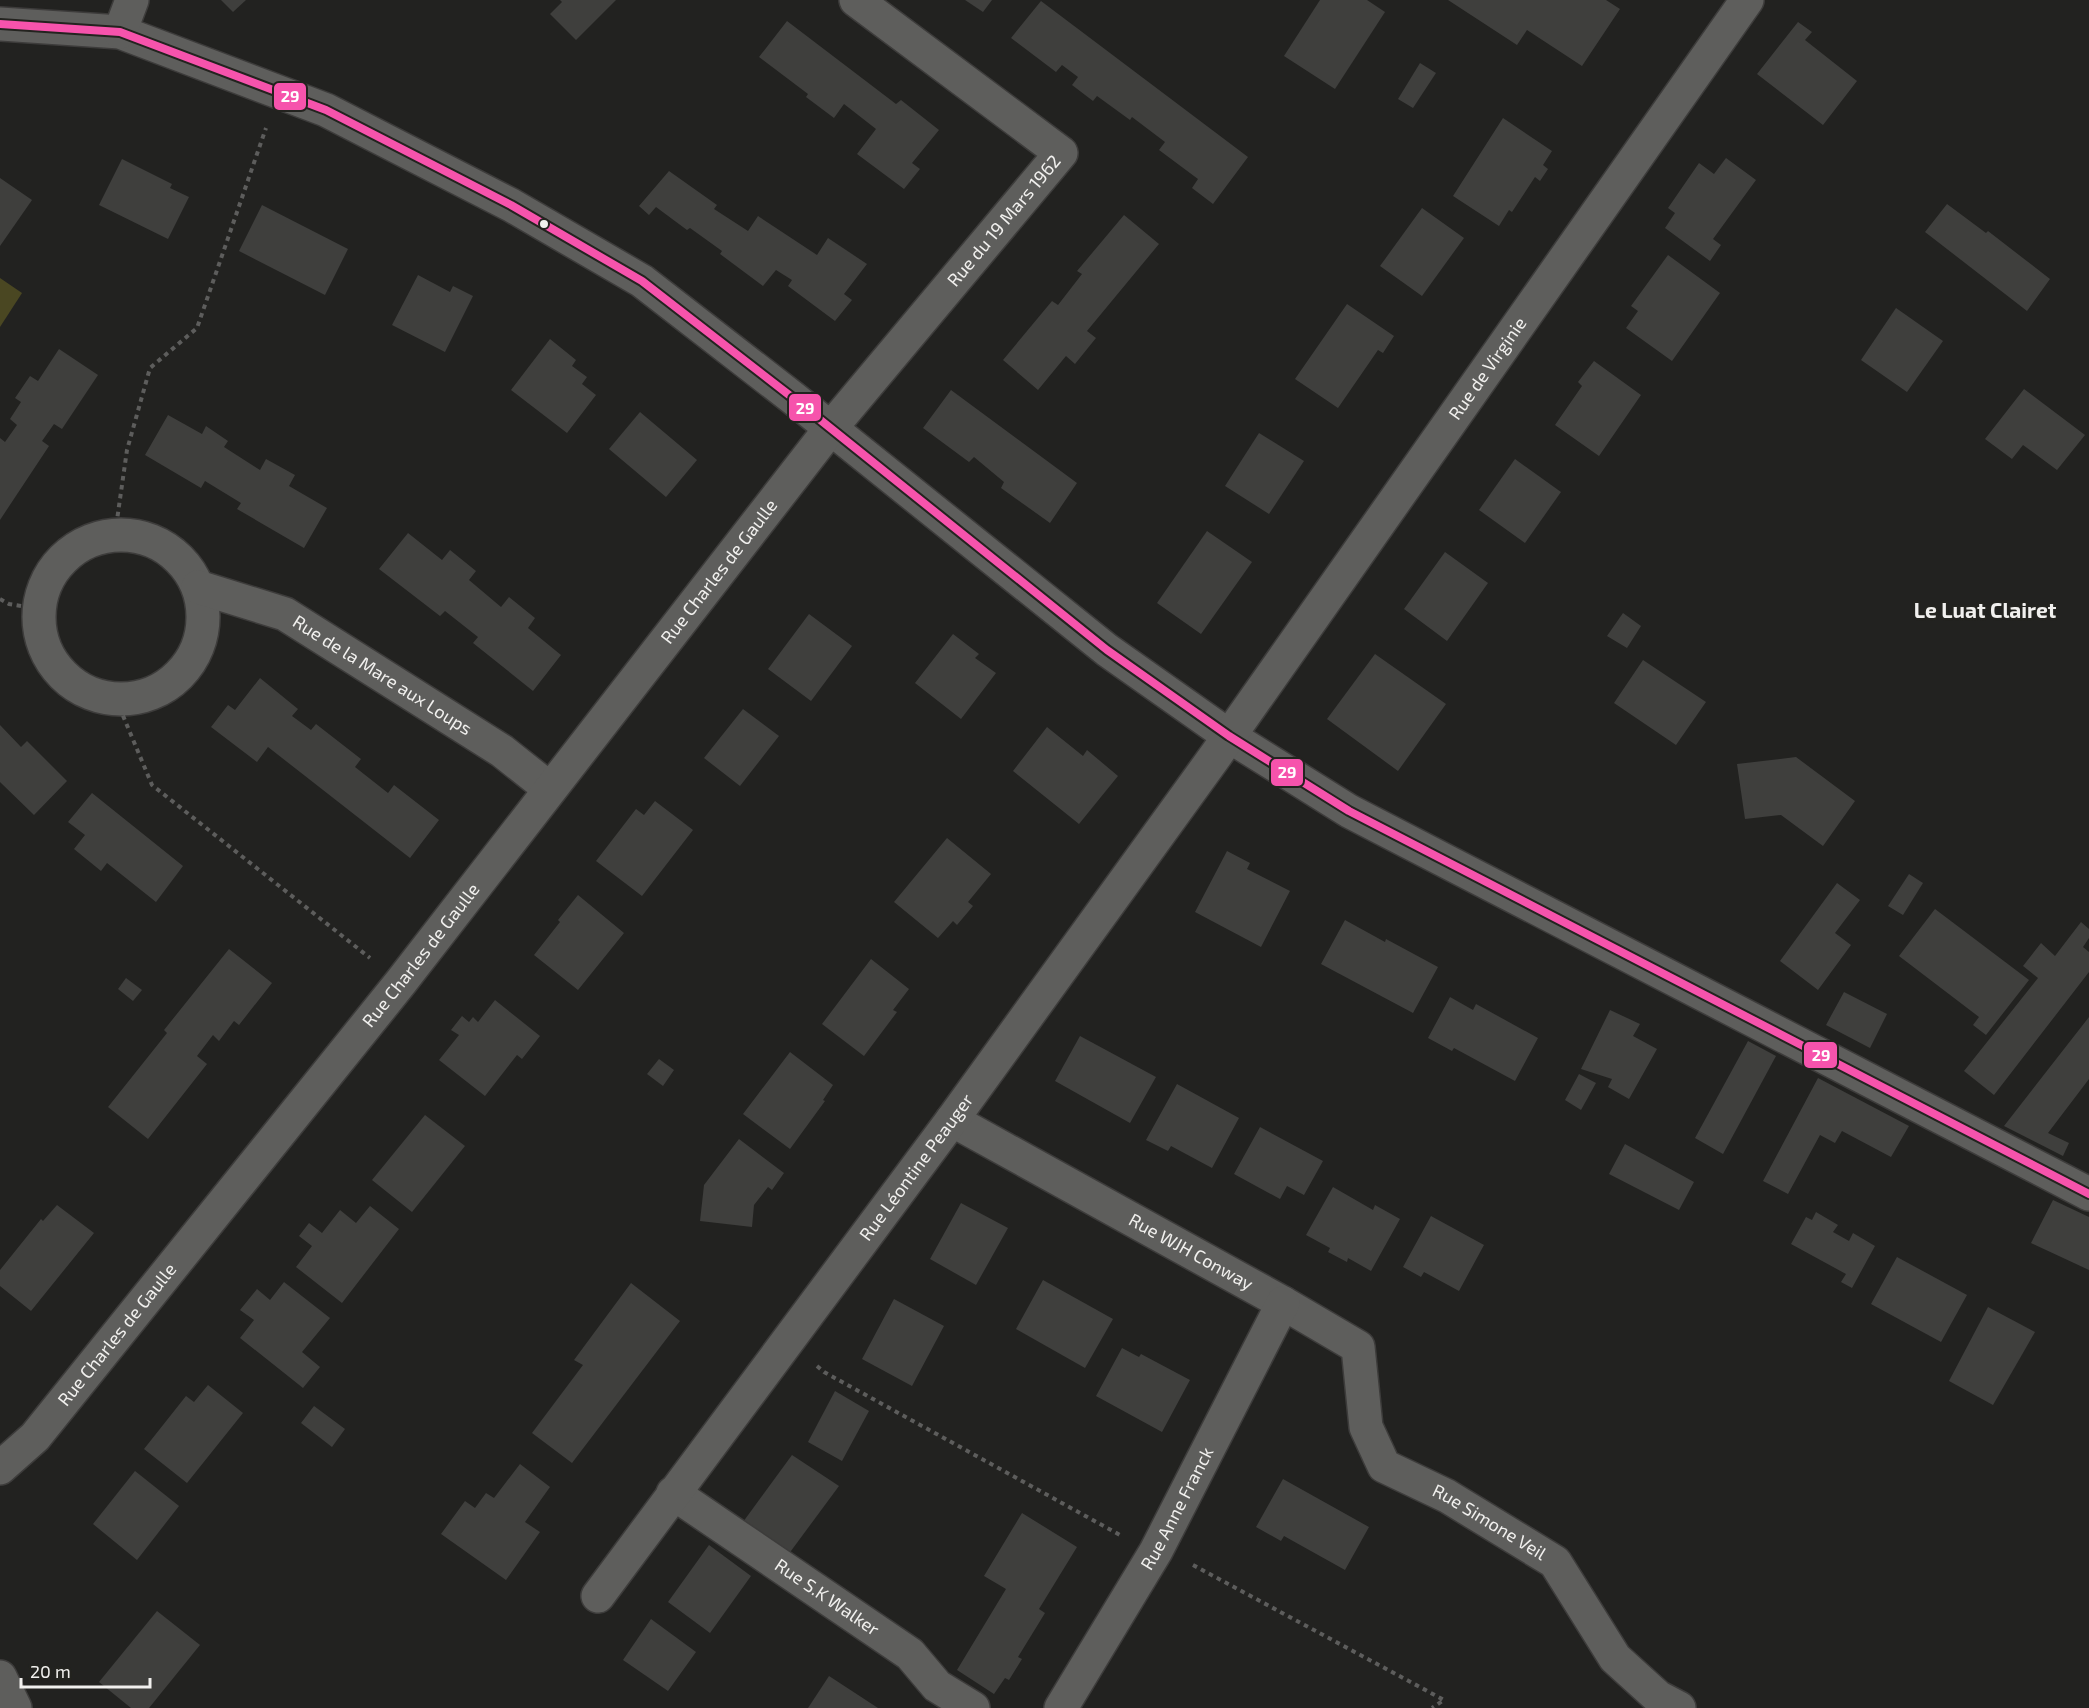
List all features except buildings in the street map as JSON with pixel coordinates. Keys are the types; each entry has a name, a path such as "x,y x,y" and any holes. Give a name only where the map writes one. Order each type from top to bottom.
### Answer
{"street":[{"path":"120,32 132,0"},
{"name":"Rue du 19 Mars 1962","path":"830,429 1061,153 856,0"},
{"name":"Rue de Virginie","path":"1229,736 1747,0"},
{"path":"0,24 120,32 326,110 511,205 642,281 1107,650 1229,736 1349,811 2089,1194"},
{"name":"Rue Charles de Gaulle","path":"0,1468 35,1437 401,982 830,429"},
{"path":"115,534 141,537 165,547 185,564 198,587 204,614 200,641 188,665 168,685 143,696 116,699 90,693 67,680 50,660 41,635 39,609 44,587 56,567 72,550 93,539 115,534"},
{"name":"Rue de la Mare aux Loups","path":"198,587 285,614 502,751 550,789"},
{"name":"Rue Léontine Peauger","path":"598,1596 952,1120 1229,736"},
{"name":"Rue WJH Conway","path":"952,1120 1283,1303 1358,1347 1366,1427"},
{"name":"Rue Anne Franck","path":"1062,1708 1155,1551 1283,1303"},
{"name":"Rue Simone Veil","path":"1366,1427 1384,1466 1447,1496 1555,1562 1615,1658 1663,1704"},
{"name":"Rue S.K Walker","path":"673,1493 910,1654 937,1686 973,1708"},
{"path":"0,1677 15,1708"}],"path":[{"path":"115,534 127,450 150,368 197,328 279,92"},
{"path":"0,599 9,604 39,609"},
{"path":"116,699 152,785 401,982"},
{"path":"788,1339 824,1372 1144,1548 1176,1556 1444,1700 1432,1708"}],"shaded area":[{"path":"0,278 22,293 0,327"}],"transit line":[{"name":"29","path":"0,24 120,32 326,110 511,205 642,281 793,398 1107,650 1229,736 1349,811 2089,1194"}],"district":[{"name":"Le Luat Clairet","path":"1985,611"}]}
